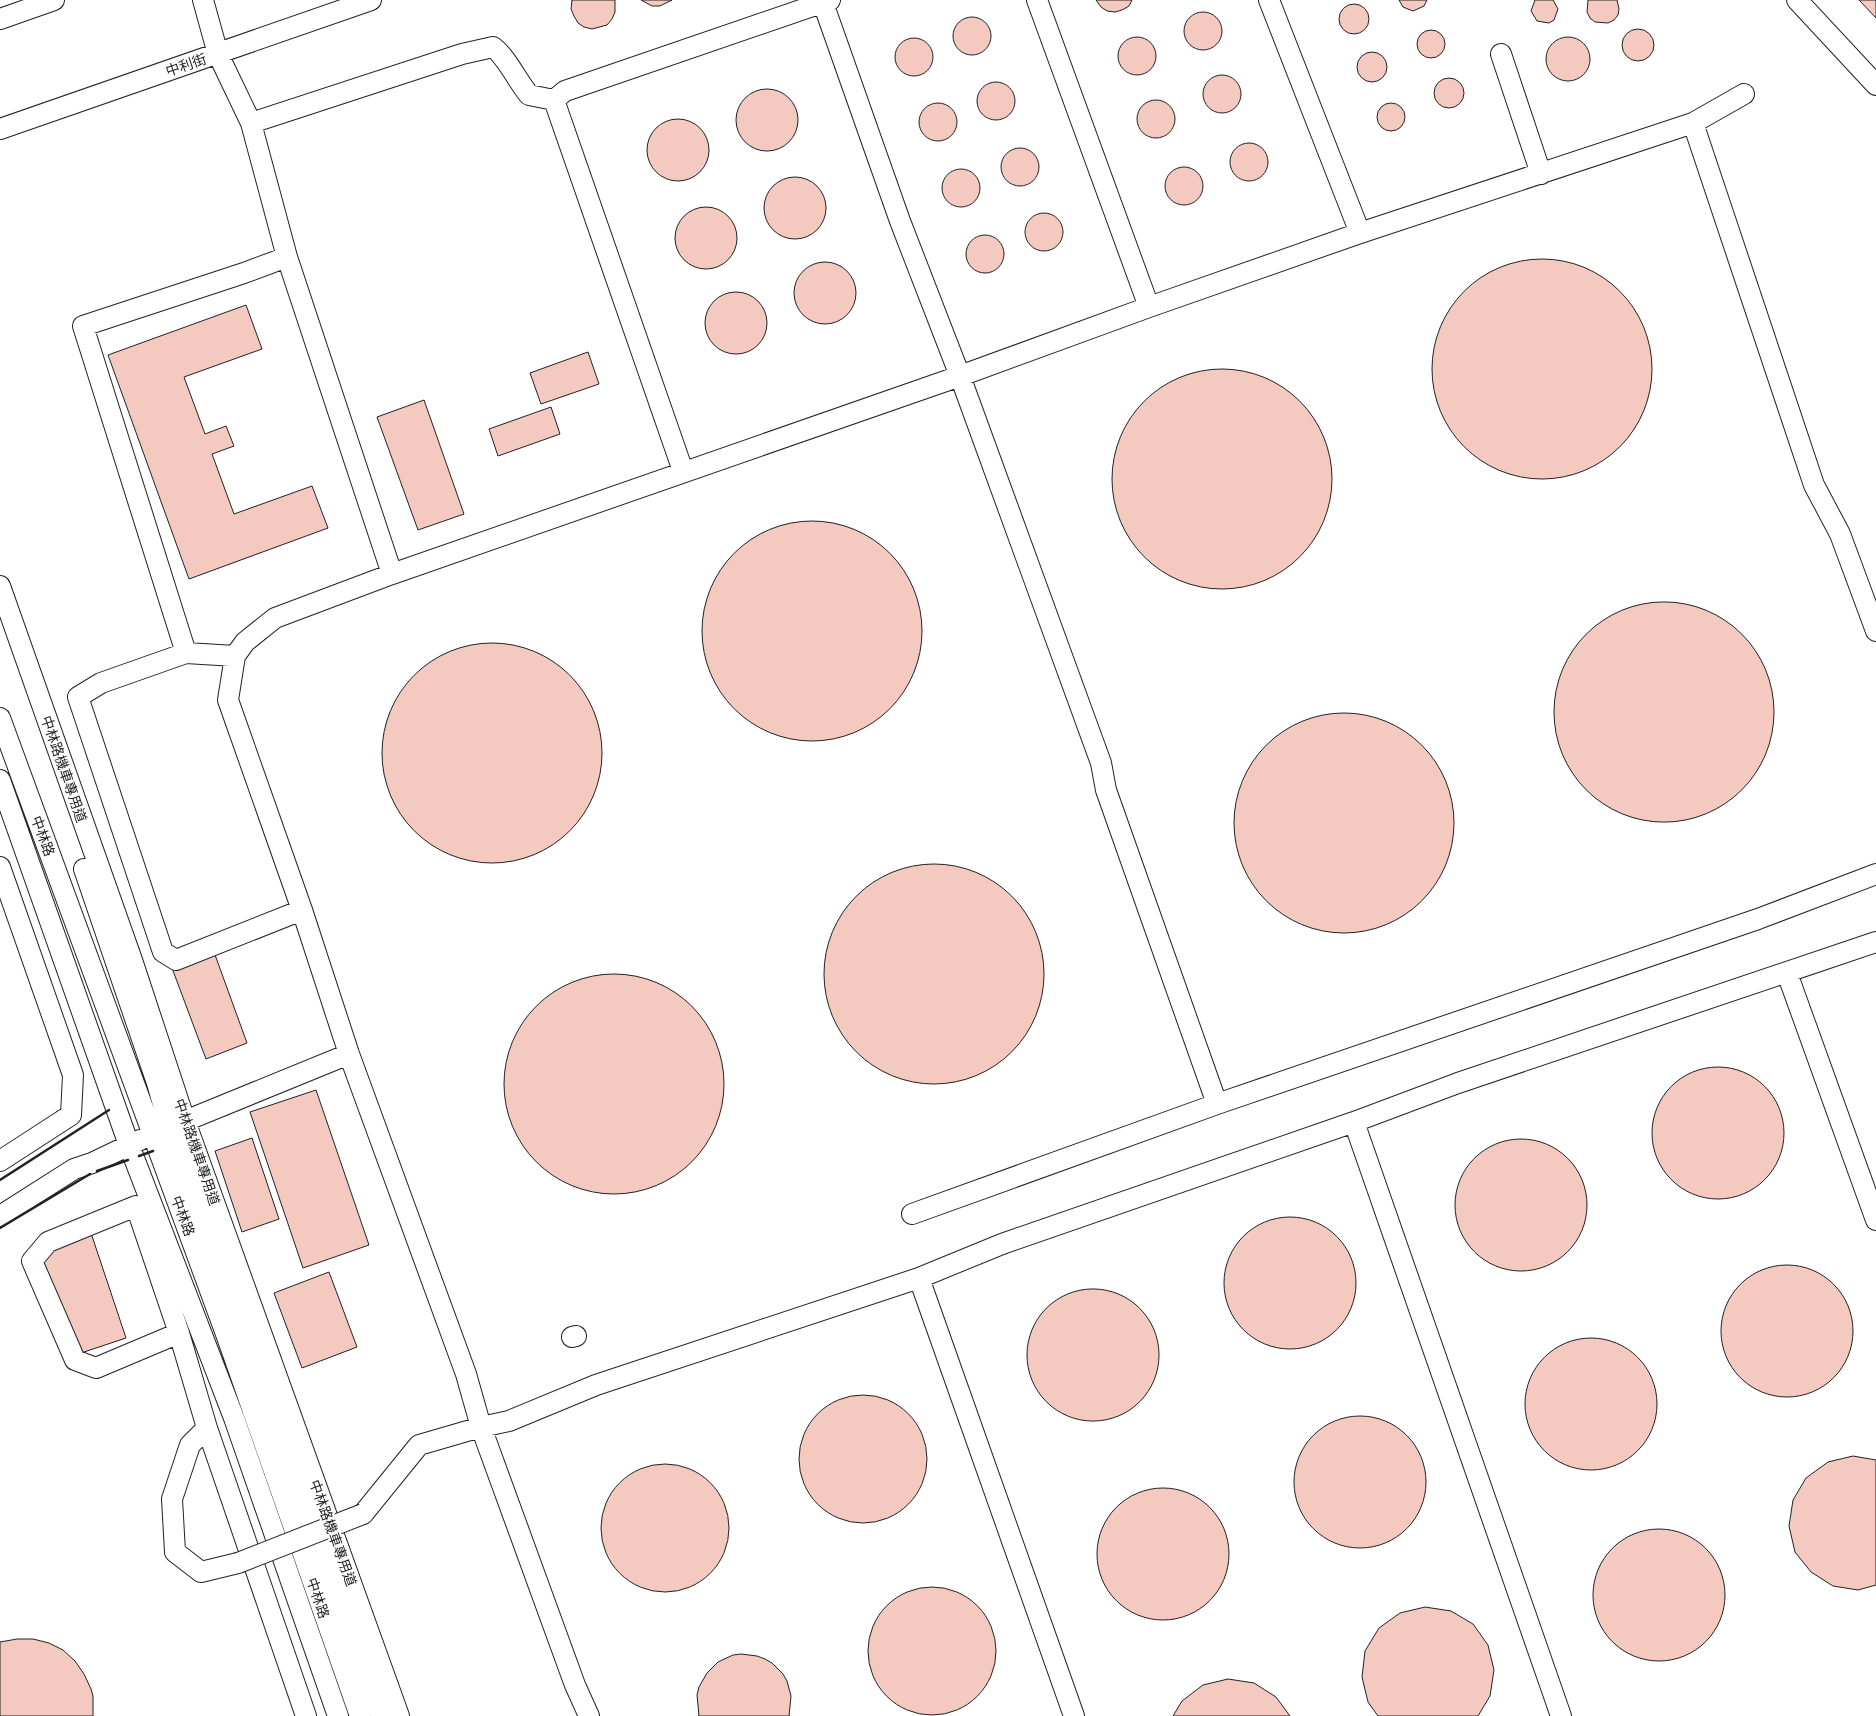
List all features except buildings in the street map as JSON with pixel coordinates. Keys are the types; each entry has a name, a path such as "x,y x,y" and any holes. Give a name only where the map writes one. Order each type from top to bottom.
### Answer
{"street":[{"path":"0,19 54,0"},
{"path":"203,0 218,54 250,123 287,257 392,574"},
{"name":"中利街","path":"0,129 371,0"},
{"path":"1037,0 1148,307"},
{"path":"1269,0 1360,233"},
{"path":"1796,0 1876,85"},
{"path":"250,123 462,54 494,47 529,95 554,100 565,92 825,1 900,221 960,376 1101,763 1106,790 1217,1104"},
{"path":"1501,54 1541,174"},
{"path":"589,1716 575,1685 481,1426 466,1374 349,1054 302,910 228,700 235,656 245,642 275,618 392,574 960,376 1148,307 1360,233 1693,122 1744,94"},
{"path":"554,100 683,471"},
{"path":"1693,122 1814,485 1840,534 1876,631"},
{"path":"186,653 83,326 287,257"},
{"name":"中林路機車專用道","path":"0,586 132,960 169,1126 399,1716"},
{"path":"0,622 34,714 114,959 157,1083 169,1126 381,1716"},
{"path":"235,656 186,653 101,683 78,697 163,952 176,960 302,910"},
{"name":"中林路","path":"0,718 169,1126 226,1334 360,1716"},
{"path":"0,780 129,1145 234,1418 338,1716"},
{"path":"0,867 73,1075 71,1115 0,1160"},
{"path":"912,1214 1217,1104 1758,919 1876,874"},
{"path":"207,1428 190,1445 172,1499 175,1552 201,1572 238,1563 363,1514 418,1445 481,1426 509,1421 596,1385 919,1278 1002,1244 1354,1122 1458,1083 1876,942"},
{"path":"1787,972 1876,1220"},
{"path":"0,1216 74,1169 92,1163 169,1126 349,1054"},
{"path":"1354,1122 1561,1716"},
{"path":"179,1333 96,1368 74,1360 32,1261 48,1242 136,1206 179,1333 207,1428 306,1716"},
{"path":"919,1278 1074,1716"}],"wall":[{"path":"0,1180 109,1110"},
{"path":"139,1156 153,1151"},
{"path":"97,1171 128,1160"},
{"path":"0,1228 90,1174"}]}
